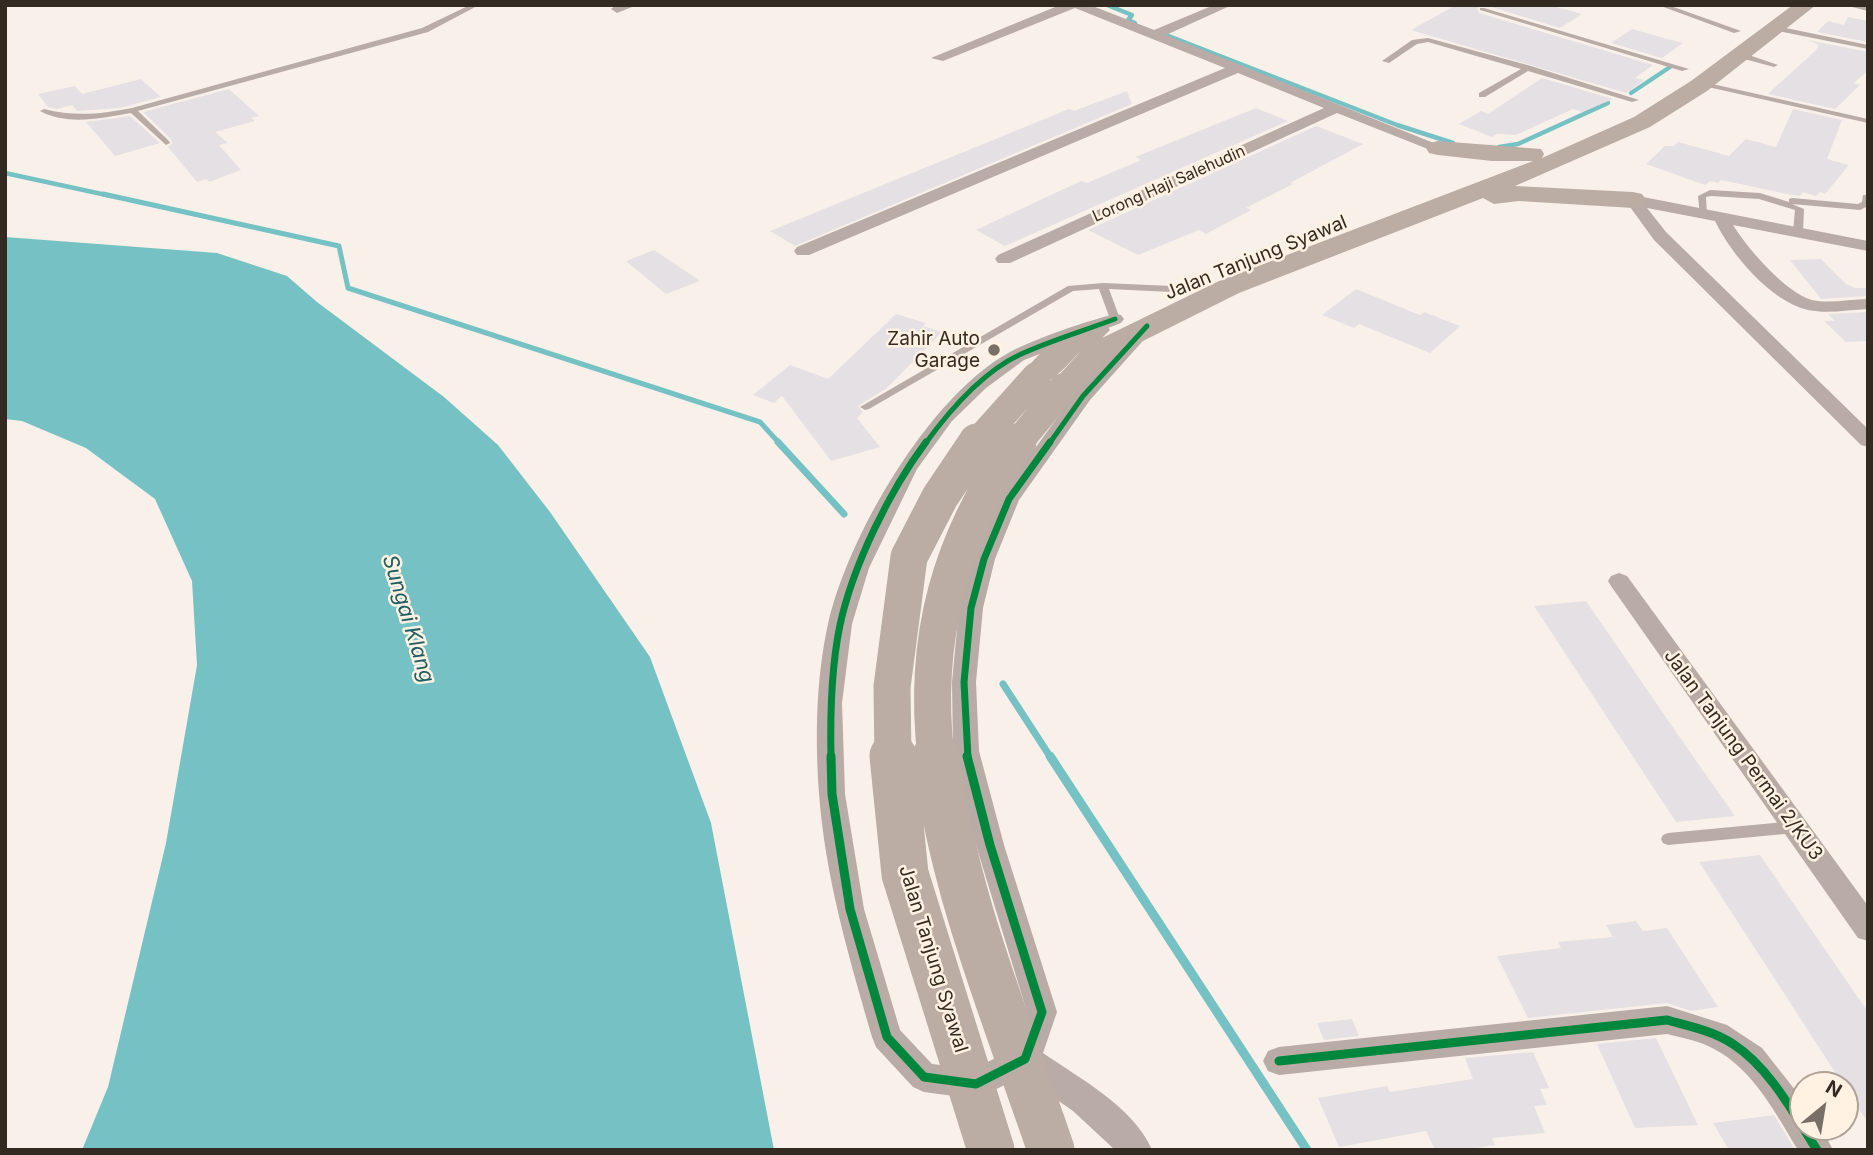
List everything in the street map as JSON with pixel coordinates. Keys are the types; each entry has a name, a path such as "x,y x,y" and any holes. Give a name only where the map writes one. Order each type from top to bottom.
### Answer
{"main road":[{"name":"Jalan Tanjung Syawal","path":"991,1150 905,874 893,776 892,687 909,557 940,497 979,439 1050,382 1096,353 1147,326 1444,185 1546,165 1642,122 1693,76 1774,17 1806,5"},
{"name":"Jalan Tanjung Syawal","path":"1052,1150 957,876 938,772 933,686 937,628 952,568 975,511 1072,343 1172,289 1532,153 1635,100 1693,76"},
{"path":"1599,140 1585,159 1580,173 1591,184 1633,200"},
{"path":"1532,153 1492,154 1438,148 1444,185 1633,200"}],"street":[{"path":"617,9 631,5"},
{"path":"938,58 1075,5 1438,148"},
{"path":"1152,36 1226,5"},
{"path":"803,251 1236,69"},
{"name":"Lorong Haji Salehudin","path":"1004,259 1334,109"},
{"path":"1633,200 1868,246"},
{"path":"1633,200 1660,236 1868,442"},
{"path":"1721,217 1732,240 1798,300 1812,305 1868,304"},
{"path":"1115,319 1017,356 979,384 945,417 915,458 878,522 858,568 840,624 830,703 832,794 850,909 887,1037 924,1077 976,1084 1025,1059 1042,1012 990,845 966,751 964,682 971,608 984,559 1009,499 1083,396 1147,326"},
{"name":"Jalan Tanjung Permai 2/KU3","path":"1619,581 1868,929"},
{"path":"1279,1061 1667,1020 1708,1032 1743,1050 1789,1106 1817,1150"},
{"path":"1025,1059 1080,1096 1127,1143"}],"lane":[{"path":"44,111 70,119 83,119 133,110 425,30 476,5"},
{"path":"1661,5 1739,43 1774,65"},
{"path":"1850,5 1868,9"},
{"path":"1482,9 1693,76 1868,121"},
{"path":"1774,17 1868,47"},
{"path":"1387,61 1415,42 1428,40 1635,100"},
{"path":"1482,95 1528,68"},
{"path":"133,110 166,143"},
{"path":"1703,214 1702,196 1710,192 1845,207 1860,207 1867,203 1866,197"},
{"path":"1775,199 1800,209 1798,232"},
{"path":"1103,286 1115,319"},
{"path":"865,407 1071,288 1103,286 1172,289"},
{"path":"1668,839 1796,827"}],"water":[{"name":"Sungai Klang","path":"5,237 217,253 287,276 317,302 444,397 498,445 550,512 650,657 711,823 774,1150 82,1150 108,1087 166,843 197,665 192,581 155,499 86,448 22,421 5,419"}],"building":[{"path":"1456,5 1485,5 1477,8 1479,13 1653,65 1635,78 1644,80 1626,93 1411,30"},
{"path":"1485,5 1549,5 1582,14 1560,28"},
{"path":"1848,17 1868,21 1868,42 1817,32 1828,21 1844,25"},
{"path":"1632,29 1683,43 1662,58 1611,43"},
{"path":"1808,40 1868,52 1868,70 1854,83 1860,85 1835,109 1768,94 1816,50 1819,45"},
{"path":"1542,78 1613,99 1582,112 1573,109 1516,135 1497,134 1492,137 1459,124 1481,111 1488,114"},
{"path":"141,79 161,97 120,108 77,111 72,105 57,109 48,107 38,94 75,86 82,94"},
{"path":"229,89 259,116 251,118 255,121 215,132 228,143 219,145 241,170 209,182 207,179 197,182 168,147 172,144 171,139 143,112"},
{"path":"1127,91 1132,104 795,246 770,231 1069,109 1074,111"},
{"path":"1256,108 1288,121 1005,246 976,230 1081,181 1087,183 1141,160 1135,157"},
{"path":"1793,109 1842,120 1827,159 1849,165 1825,194 1820,192 1816,196 1803,192 1800,196 1792,195 1721,180 1718,183 1710,181 1705,185 1646,164 1665,146 1674,146 1678,142 1729,156 1746,139 1776,147"},
{"path":"130,116 160,143 115,156 86,122"},
{"path":"1316,126 1363,144 1246,208 1251,210 1206,234 1199,230 1138,255 1088,230"},
{"path":"654,250 700,281 666,294 626,261"},
{"path":"1821,259 1846,284 1855,288 1868,288 1868,296 1821,299 1790,260"},
{"path":"1356,289 1420,315 1424,312 1460,326 1430,353 1359,324 1354,328 1322,315"},
{"path":"1868,312 1868,341 1846,342 1824,321 1835,321 1828,314"},
{"path":"896,314 926,323 923,326 942,332 887,388 858,406 863,412 857,418 880,447 831,461 782,396 774,403 753,395 790,365 828,379"},
{"path":"1586,601 1735,816 1676,822 1534,606"},
{"path":"1760,855 1868,1012 1868,1123 1859,1109 1859,1071 1834,1071 1699,862"},
{"path":"1636,921 1643,931 1667,928 1718,1007 1691,1011 1667,1003 1528,1018 1497,956 1561,948 1558,942 1613,937 1606,925"},
{"path":"1352,1019 1359,1036 1324,1040 1317,1023"},
{"path":"1656,1038 1698,1125 1635,1128 1597,1044"},
{"path":"1533,1052 1549,1088 1540,1089 1547,1105 1534,1106 1545,1133 1492,1138 1495,1145 1465,1150 1435,1150 1426,1131 1339,1147 1318,1098 1387,1086 1390,1092 1473,1079 1465,1058"},
{"path":"1774,1115 1795,1150 1729,1150 1713,1123"}],"waterway":[{"path":"1107,5 1132,15 1128,20 1135,23"},
{"path":"1166,35 1397,125 1453,143"},
{"path":"1631,93 1670,67"},
{"path":"1499,147 1518,144 1608,103"},
{"path":"5,173 111,196"},
{"path":"103,194 339,246 348,288 760,422 780,444"},
{"path":"778,442 844,514"},
{"path":"1003,684 1051,758"},
{"path":"1050,756 1307,1150"}],"cycle path":[{"path":"1115,319 1017,356 979,384 945,417 907,468 858,568 840,624 830,703 832,794 850,909 887,1037 924,1077 976,1084 1025,1059 1042,1012 990,845 966,751 964,682 971,608 984,559 1009,499 1083,396 1147,326"},
{"path":"1279,1061 1667,1020 1716,1035 1742,1050 1772,1082 1817,1150"}],"place":[{"name":"Zahir Auto Garage","path":"994,350"}]}
